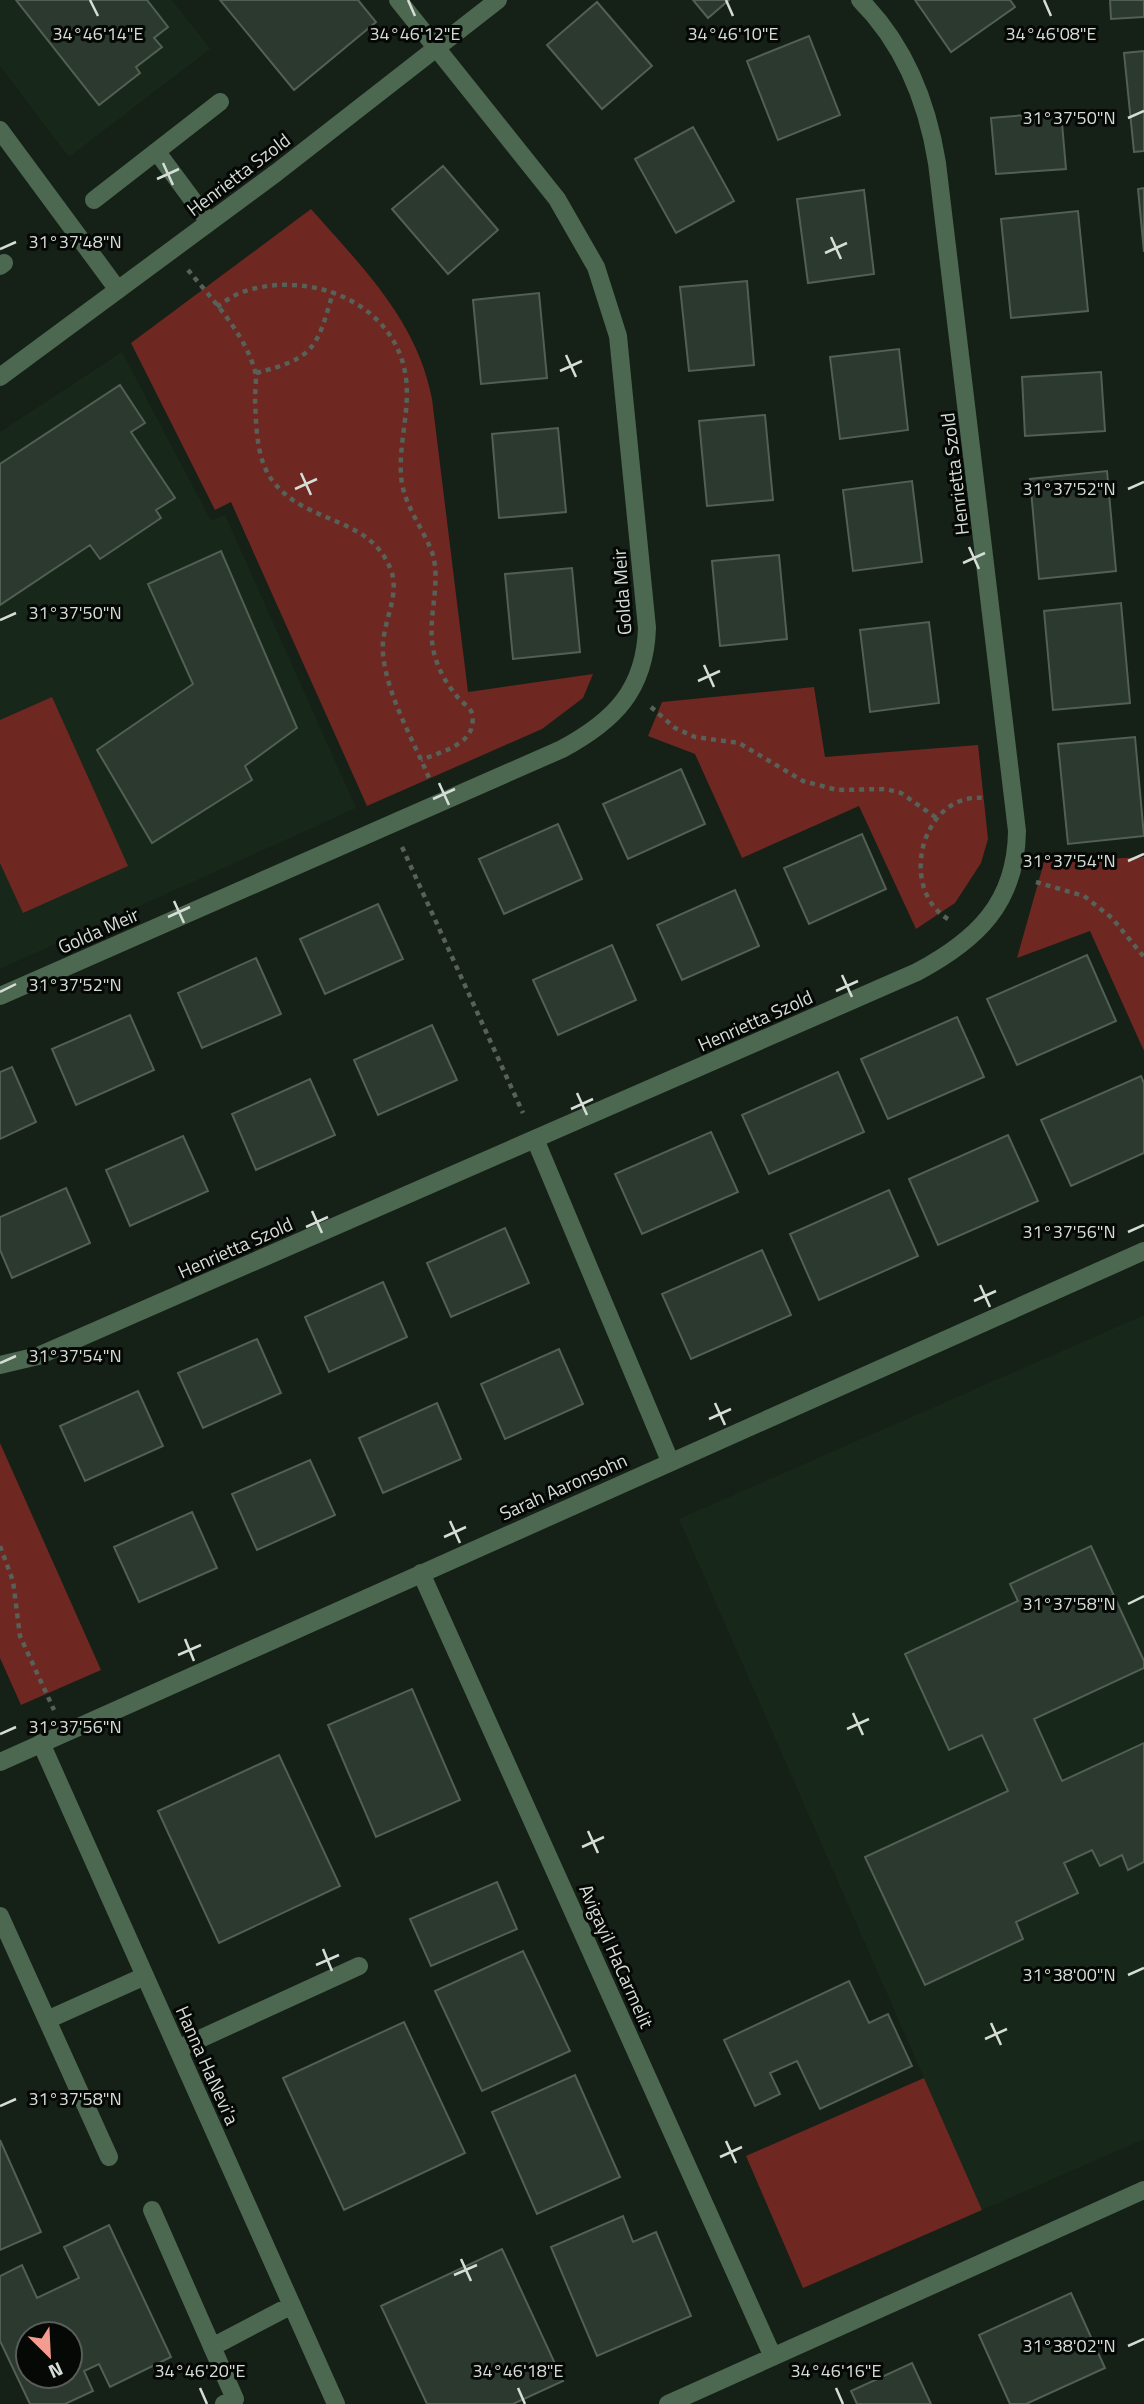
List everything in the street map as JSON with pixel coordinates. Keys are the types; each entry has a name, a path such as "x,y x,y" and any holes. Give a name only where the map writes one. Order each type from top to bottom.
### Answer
{"street":[{"name":"Golda Meir","path":"0,996 582,739 612,715 632,689 644,661 647,628 621,352 609,302 588,249 562,207 398,0"},
{"name":"Henrietta Szold","path":"0,377 170,252 498,0"},
{"name":"Henrietta Szold","path":"0,1365 38,1356 917,972 974,934 999,904 1014,870 1017,831 934,144 918,88 902,54 882,23 860,0"},
{"path":"94,200 220,102"},
{"path":"0,130 118,290"},
{"path":"157,152 209,222"},
{"path":"535,1139 670,1461"},
{"name":"Sarah Aaronsohn","path":"0,1762 1144,1251"},
{"name":"Avigayil HaCarmelit","path":"421,1573 773,2357"},
{"name":"Hanna HaNevi'a","path":"41,1743 336,2404"},
{"path":"0,1916 109,2157"},
{"path":"178,2049 359,1966"},
{"path":"47,2020 145,1976"},
{"path":"668,2404 1144,2190"},
{"path":"152,2210 235,2399 224,2404"},
{"path":"212,2347 292,2305"}],"path":[{"path":"170,252 217,307 246,350 256,373 256,422 261,453 270,478 288,500 369,538 385,557 392,573 393,594 383,650 386,675 439,804"},
{"path":"217,307 240,293 303,285 333,292 365,307 384,327 406,376 401,474 405,496 432,552 435,578 433,647 441,673 472,712 472,727 466,740 421,760"},
{"path":"256,373 303,357 320,335 333,292"},
{"path":"632,689 675,728 685,733 739,743 820,787 901,793 938,818"},
{"path":"974,934 936,912 921,884 919,864 925,836 938,818 955,804 982,797 1015,810"},
{"path":"392,824 535,1139"},
{"path":"1014,870 1040,885 1084,896 1112,918 1144,957"},
{"path":"0,1546 13,1581 20,1636 67,1732"}],"shaded area":[{"path":"0,0 172,0 210,49 69,157 0,66"},
{"path":"311,209 385,296 401,319 425,371 432,399 468,692 593,674 583,698 542,729 367,806 231,502 215,510 131,343"},
{"path":"122,352 211,521 225,515 356,808 0,969 0,432"},
{"path":"814,687 825,757 978,745 988,839 981,863 955,903 916,929 859,806 742,858 695,754 648,736 662,702"},
{"path":"52,697 128,866 23,913 0,863 0,720"},
{"path":"1144,857 1144,1051 1090,931 1017,958 1044,862"},
{"path":"1144,1315 1144,2139 982,2210 679,1519"},
{"path":"0,1443 101,1670 21,1705 0,1658"},
{"path":"924,2078 982,2210 803,2288 746,2156"}],"building":[{"path":"16,0 147,0 168,27 154,38 162,47 136,67 140,73 99,105"},
{"path":"220,0 358,0 376,22 294,90"},
{"path":"693,0 729,0 708,18"},
{"path":"915,0 1010,0 1015,7 951,52"},
{"path":"1110,0 1144,0 1144,17 1111,19"},
{"path":"597,2 652,66 602,109 547,45"},
{"path":"809,36 840,115 778,140 747,61"},
{"path":"1144,51 1144,151 1134,152 1124,53"},
{"path":"1061,112 1066,169 996,174 991,118"},
{"path":"693,127 734,201 676,233 635,159"},
{"path":"443,166 498,230 448,274 392,209"},
{"path":"1144,188 1144,252 1138,189"},
{"path":"864,190 874,274 808,283 797,199"},
{"path":"1078,211 1088,311 1011,318 1001,219"},
{"path":"747,281 754,365 689,371 680,287"},
{"path":"539,293 547,378 481,384 473,300"},
{"path":"899,349 908,430 840,439 830,357"},
{"path":"1101,372 1105,431 1025,436 1022,377"},
{"path":"120,385 145,423 131,432 175,498 156,510 161,518 100,559 90,545 0,605 0,464"},
{"path":"765,415 773,500 707,506 699,421"},
{"path":"558,428 566,512 499,518 492,434"},
{"path":"1107,471 1116,571 1039,579 1030,479"},
{"path":"912,481 922,562 853,571 843,490"},
{"path":"221,551 297,728 245,766 252,780 152,843 97,750 193,684 148,584"},
{"path":"779,555 787,639 720,646 712,561"},
{"path":"572,568 580,652 513,659 505,574"},
{"path":"1121,603 1130,703 1053,710 1044,611"},
{"path":"929,622 939,703 870,712 860,630"},
{"path":"1135,737 1144,836 1068,844 1058,744"},
{"path":"681,769 705,824 628,859 603,804"},
{"path":"558,824 582,879 504,914 479,859"},
{"path":"862,834 886,889 809,924 784,868"},
{"path":"735,890 759,946 682,980 657,925"},
{"path":"378,904 403,959 325,994 300,939"},
{"path":"612,945 636,1000 558,1035 533,980"},
{"path":"1087,955 1116,1021 1017,1065 987,999"},
{"path":"256,958 281,1014 202,1048 178,993"},
{"path":"130,1015 154,1070 76,1105 52,1049"},
{"path":"957,1017 984,1077 888,1119 861,1059"},
{"path":"432,1025 457,1080 378,1115 354,1060"},
{"path":"12,1067 36,1122 0,1139 0,1072"},
{"path":"838,1072 864,1132 769,1174 742,1115"},
{"path":"1141,1076 1144,1083 1144,1153 1071,1186 1041,1120"},
{"path":"310,1079 335,1135 256,1170 232,1114"},
{"path":"711,1132 738,1192 642,1234 615,1174"},
{"path":"1008,1135 1038,1201 938,1245 909,1179"},
{"path":"183,1136 208,1191 130,1226 106,1170"},
{"path":"66,1188 90,1243 12,1278 0,1250 0,1217"},
{"path":"889,1190 918,1256 819,1300 790,1234"},
{"path":"505,1228 529,1283 451,1317 427,1263"},
{"path":"762,1250 791,1315 691,1359 662,1294"},
{"path":"383,1282 407,1337 329,1372 305,1317"},
{"path":"257,1339 281,1393 203,1428 178,1373"},
{"path":"559,1349 583,1404 505,1439 481,1384"},
{"path":"138,1391 163,1446 85,1481 60,1426"},
{"path":"437,1403 461,1459 383,1493 359,1438"},
{"path":"310,1460 335,1515 257,1550 232,1494"},
{"path":"192,1512 217,1568 139,1602 114,1547"},
{"path":"1091,1546 1144,1661 1144,1668 1034,1719 1062,1781 1144,1743 1144,1862 1128,1870 1122,1855 1100,1866 1092,1850 1064,1863 1078,1893 1016,1922 1023,1939 925,1985 865,1857 1008,1791 982,1735 949,1750 905,1654 1018,1601 1010,1584"},
{"path":"412,1689 460,1800 376,1837 328,1725"},
{"path":"279,1755 340,1886 219,1943 158,1811"},
{"path":"497,1882 517,1929 431,1966 410,1919"},
{"path":"523,1951 570,2051 482,2091 435,1991"},
{"path":"849,1981 869,2023 888,2014 912,2066 820,2109 797,2061 770,2073 780,2094 755,2106 724,2040"},
{"path":"404,2022 465,2153 344,2210 283,2078"},
{"path":"575,2075 620,2177 537,2214 492,2112"},
{"path":"0,2140 41,2232 0,2250"},
{"path":"623,2216 633,2242 656,2232 691,2316 597,2356 551,2247"},
{"path":"109,2225 171,2357 110,2387 99,2364 84,2371 84,2320 14,2320 14,2370 0,2341 0,2276 22,2265 37,2298 79,2278 64,2247"},
{"path":"502,2249 563,2381 513,2404 427,2404 381,2306"},
{"path":"1071,2293 1105,2368 1026,2404 1010,2404 979,2335"},
{"path":"912,2363 931,2404 857,2404 851,2391"},
{"path":"84,2371 93,2391 65,2404 30,2404 23,2390 84,2390"}]}
